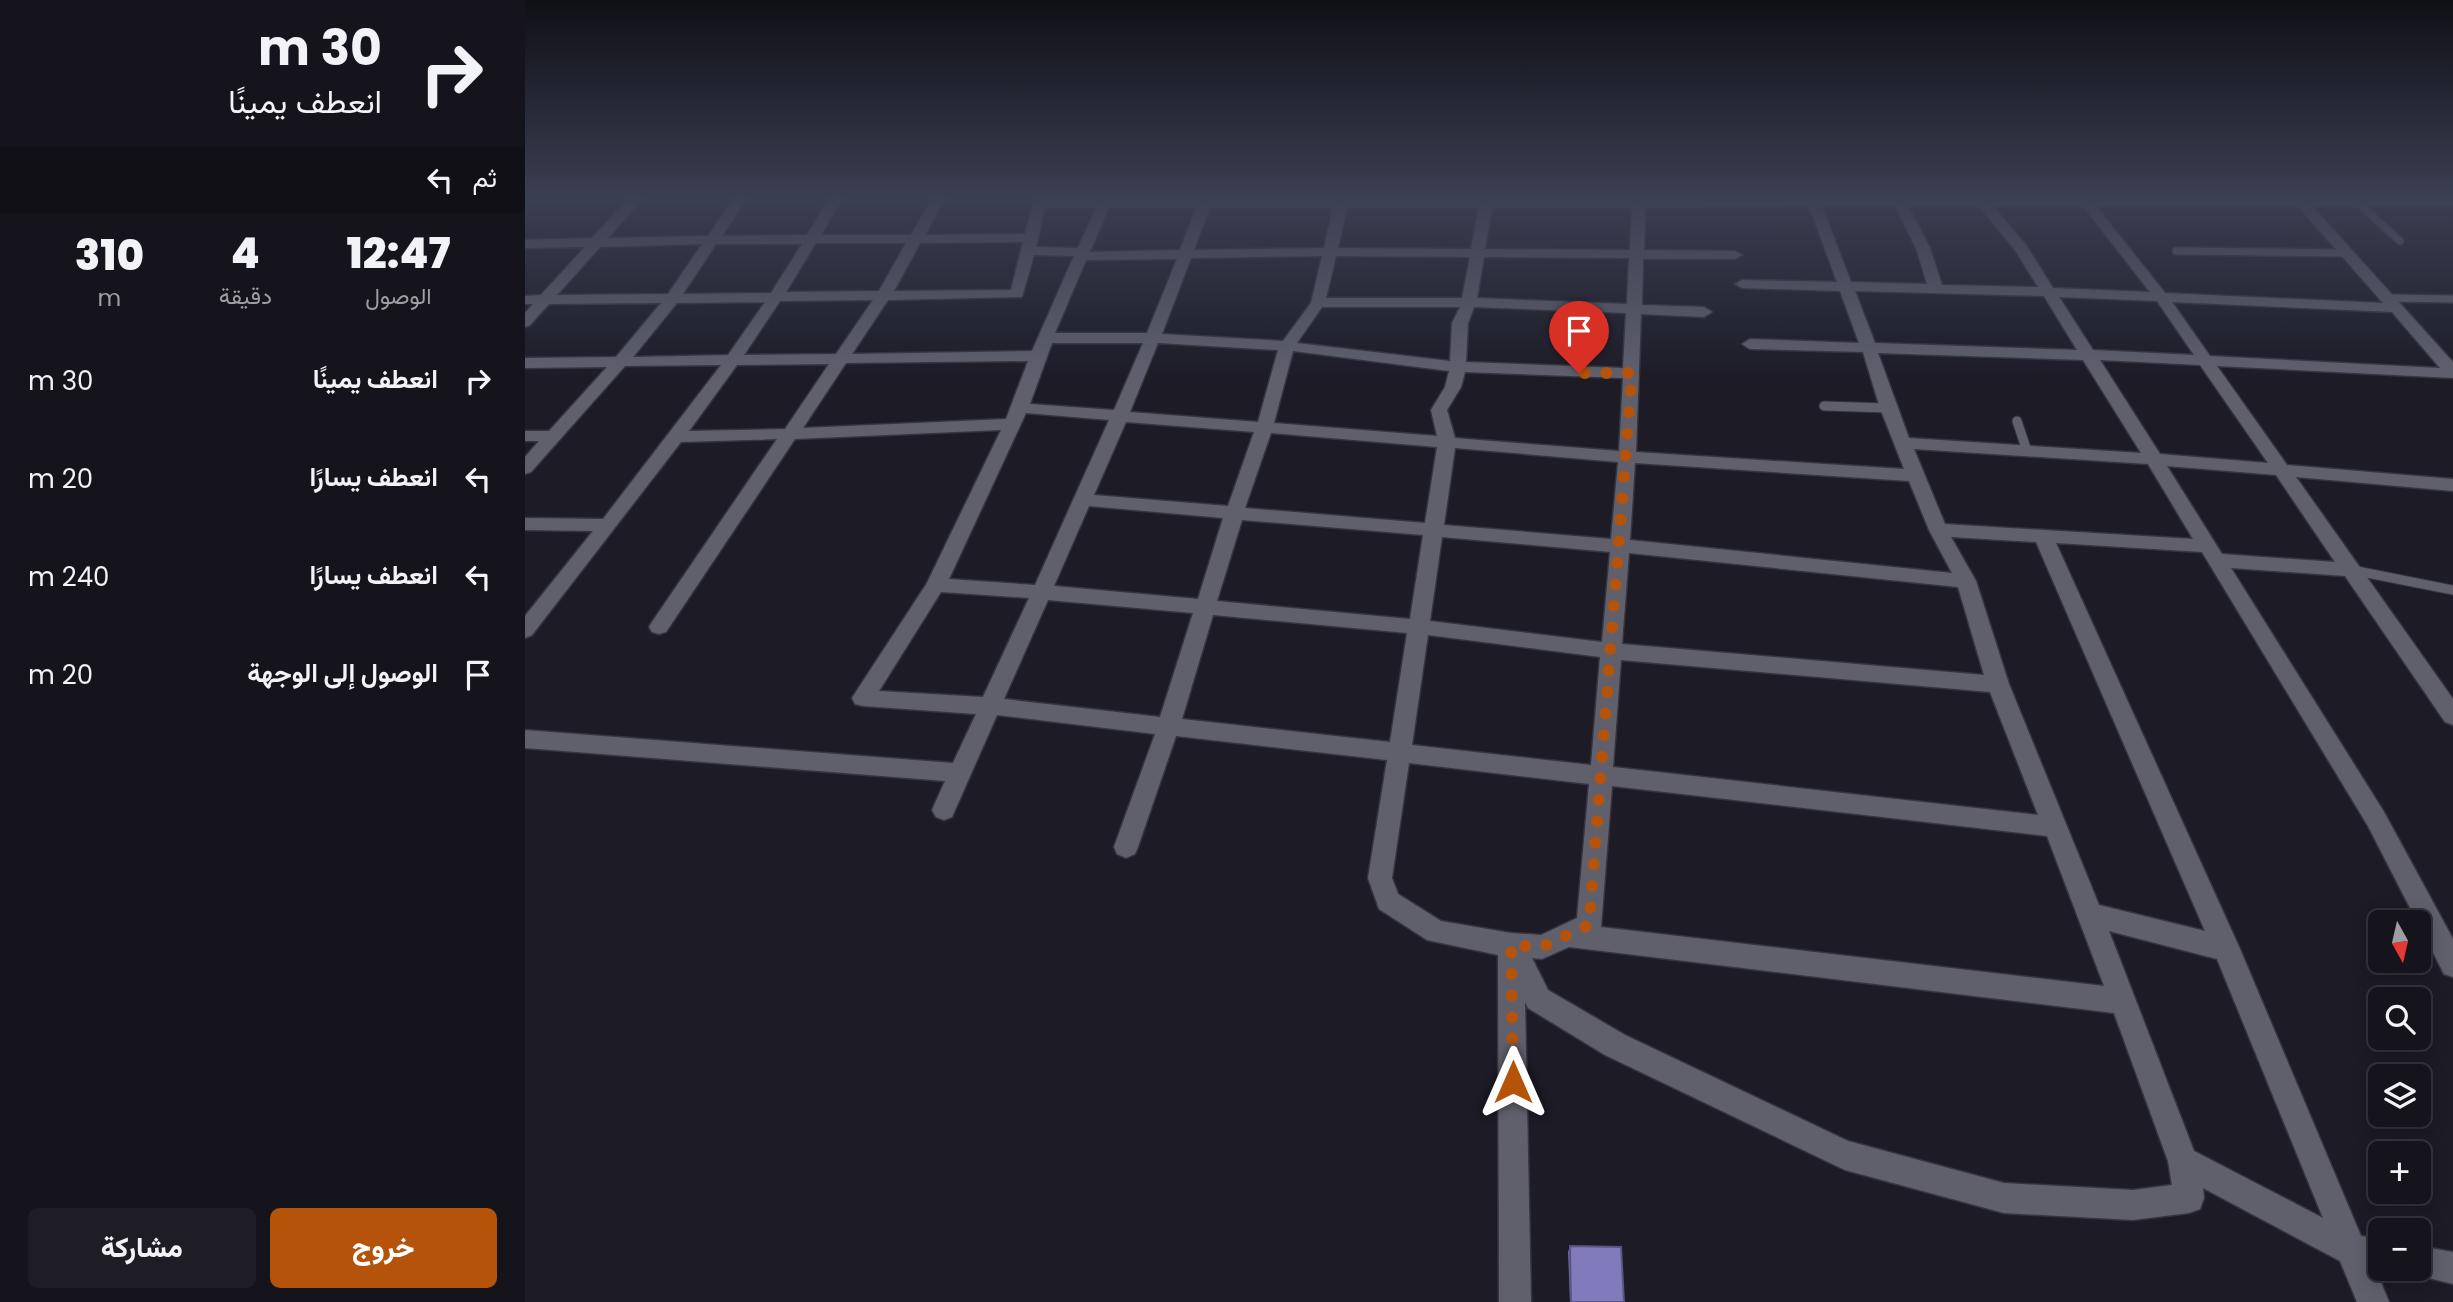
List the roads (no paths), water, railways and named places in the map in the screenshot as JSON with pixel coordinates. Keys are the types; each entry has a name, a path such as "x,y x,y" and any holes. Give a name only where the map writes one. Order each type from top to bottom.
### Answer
{"street":[{"path":"525,323 583,259"},
{"path":"525,468 621,361 673,298 699,259"},
{"path":"525,630 678,437 800,259"},
{"path":"659,627 842,359 905,259"},
{"path":"525,300 1017,294 1026,259"},
{"path":"1080,259 1015,416 936,585 863,698 990,706 2054,827"},
{"path":"944,810 1040,592 1084,500 1183,259"},
{"path":"1126,847 1168,728 1234,514 1265,426 1287,346 1318,303 1328,259"},
{"path":"1475,259 1469,302 1460,323 1458,367 1453,387 1439,410 1447,441 1380,878 1388,901 1436,932 1511,945 1542,947 1589,925 1627,457 1636,259"},
{"path":"1511,945 1538,999 1615,1045 1845,1155 2004,1198 2133,1205 2189,1198 2183,1161 2090,914 1999,684 1966,581 1938,530 1888,408 1836,259"},
{"path":"1926,259 1936,289"},
{"path":"2028,259 2376,819 2453,965"},
{"path":"2131,259 2161,297 2453,716"},
{"path":"2353,259 2453,372"},
{"path":"1742,284 2392,303"},
{"path":"1318,303 1469,302 1704,312"},
{"path":"1046,338 1151,338 1287,346 1458,367 1632,373"},
{"path":"1751,344 2089,355 2453,372"},
{"path":"525,363 1038,356"},
{"path":"678,437 790,434 1015,416 1119,415 1627,457 1917,476"},
{"path":"525,436 554,436"},
{"path":"1904,443 2154,459 2453,485"},
{"path":"1084,500 1620,546 1966,581"},
{"path":"525,524 609,525"},
{"path":"1938,530 2043,536 2352,570"},
{"path":"2043,536 2366,1253 2373,1302"},
{"path":"936,585 1420,627 1611,651 1999,684"},
{"path":"525,739 960,774"},
{"path":"2090,914 2227,949"},
{"path":"1567,935 2122,1001"},
{"path":"1511,945 1515,1302"},
{"path":"2183,1161 2366,1253"},
{"path":"2431,1264 2453,1268"}],"lane":[{"path":"2392,303 2453,299"},
{"path":"1823,406 1888,408"},
{"path":"2017,421 2027,451"},
{"path":"2352,570 2453,590"}]}
